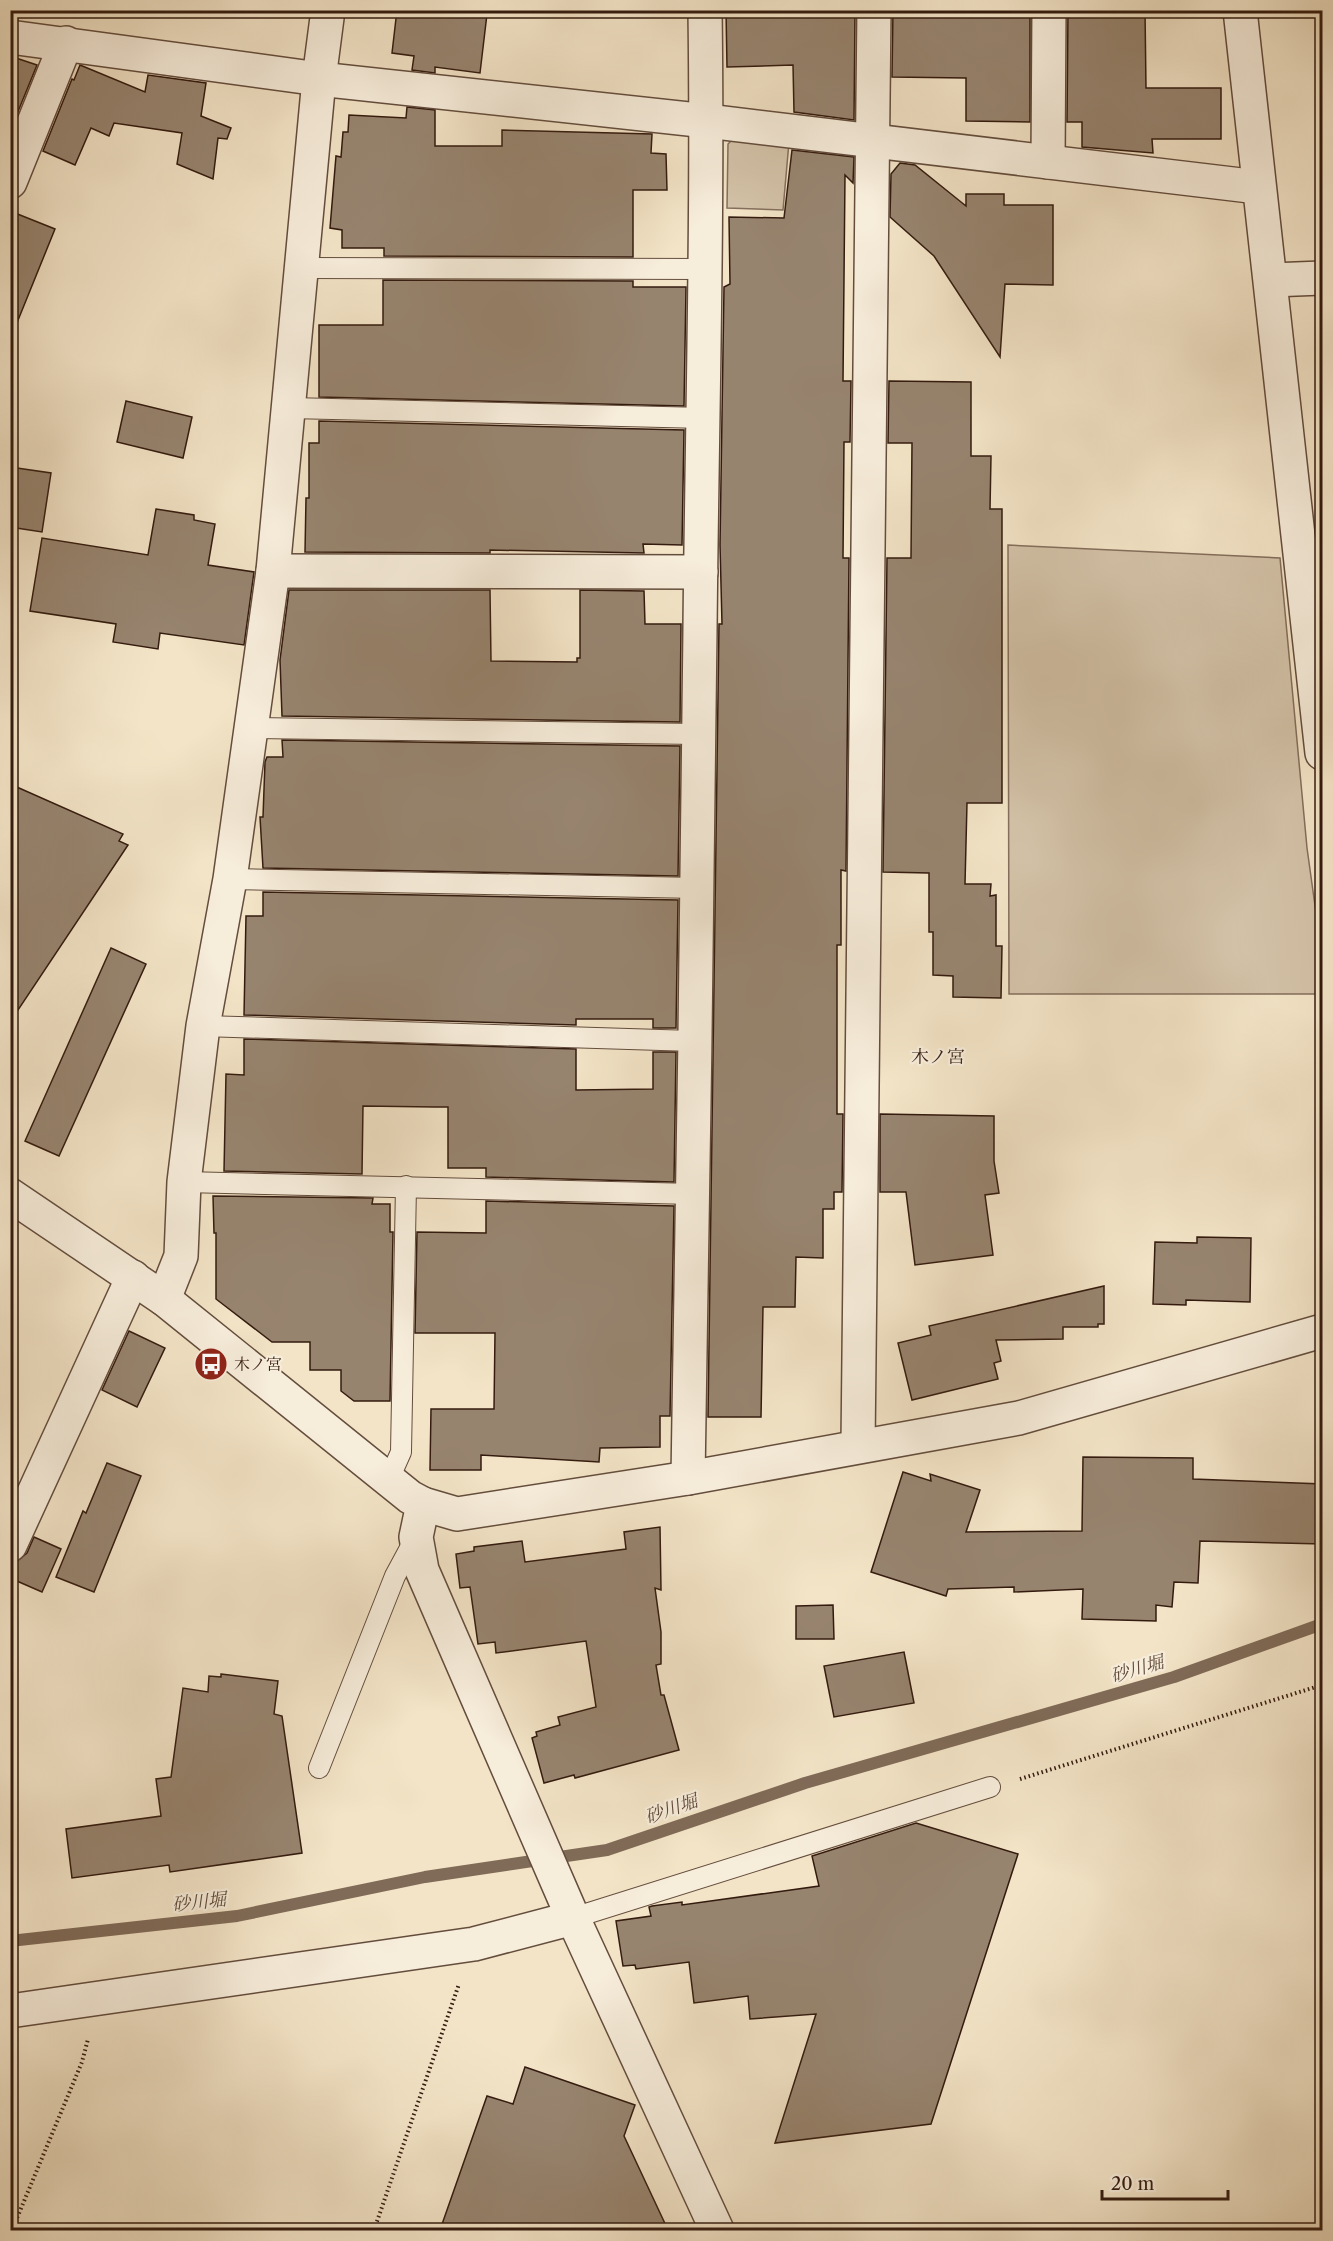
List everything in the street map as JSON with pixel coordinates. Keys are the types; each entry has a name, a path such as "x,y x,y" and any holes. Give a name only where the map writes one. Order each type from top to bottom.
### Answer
{"street":[{"path":"164,1299 181,1256 184,1182 203,1026 230,879 273,572 319,79 328,10"},
{"path":"688,1478 694,1194 693,1041 698,888 700,572 707,269 705,10"},
{"path":"858,1446 874,10"},
{"path":"1048,162 1049,10"},
{"path":"1240,10 1323,753"},
{"path":"10,37 319,79 873,140 1258,187"},
{"path":"10,182 66,43"},
{"path":"1271,280 1323,278"},
{"path":"273,572 700,572"},
{"path":"10,1195 164,1299 423,1504 457,1514 688,1478 1019,1418 1323,1331"},
{"path":"10,1545 133,1277"},
{"path":"423,1504 416,1537 422,1570 570,1910 717,2230"},
{"path":"10,2011 474,1944 570,1910"}],"lane":[{"path":"303,268 707,269"},
{"path":"290,408 704,418"},
{"path":"252,728 698,734"},
{"path":"230,879 698,888"},
{"path":"203,1026 693,1041"},
{"path":"184,1182 694,1194"},
{"path":"389,1479 401,1452 406,1186"},
{"path":"318,1768 395,1576 416,1537"},
{"path":"570,1910 990,1787"}],"path":[{"path":"990,1787 1323,1685"},
{"path":"374,2230 474,1944"},
{"path":"12,2230 82,2062 98,1998"}],"shaded area":[{"path":"734,138 789,142 783,210 727,208 728,144"},
{"path":"1008,545 1280,558 1307,848 1322,956 1322,994 1009,994"}],"building":[{"path":"397,10 456,10 487,14 480,73 435,67 435,73 412,70 414,56 392,53"},
{"path":"726,10 855,10 854,120 794,112 793,65 727,67"},
{"path":"893,10 1030,10 1030,122 966,121 966,78 892,77"},
{"path":"1068,10 1145,10 1146,88 1221,88 1221,139 1152,139 1153,153 1082,147 1082,122 1067,122"},
{"path":"10,56 37,65 10,131"},
{"path":"80,65 145,92 148,75 206,83 201,116 231,128 227,139 218,138 213,179 177,164 182,133 114,123 109,136 91,128 75,165 43,151 72,79 74,80"},
{"path":"407,107 435,110 435,146 502,146 502,130 652,134 651,153 666,154 667,190 633,190 633,257 384,256 384,248 342,248 342,230 330,228 336,156 341,157 343,132 348,132 349,115 406,118"},
{"path":"792,150 854,157 853,183 845,175 843,381 851,381 850,442 844,442 843,558 849,558 846,871 841,870 841,945 837,945 837,1114 843,1114 842,1192 834,1192 834,1209 823,1209 823,1258 796,1257 795,1307 763,1307 761,1417 708,1417 719,624 722,624 720,545 724,287 730,284 729,217 784,218"},
{"path":"900,163 915,165 966,206 966,194 1004,194 1004,205 1053,205 1053,285 1005,284 1000,357 934,256 890,217 891,174"},
{"path":"10,211 55,229 12,335 10,335"},
{"path":"383,280 633,281 633,287 686,287 684,406 319,397 319,325 383,325"},
{"path":"889,381 971,382 971,456 991,456 990,509 1002,509 1002,803 967,803 965,884 991,884 990,896 996,895 996,946 1002,946 1001,998 953,997 953,976 933,975 933,932 929,932 929,873 883,872 887,558 911,558 912,443 888,443"},
{"path":"126,401 192,417 183,458 117,442"},
{"path":"319,421 684,430 682,545 643,544 644,553 490,550 490,553 305,552 306,498 309,498 309,443 319,443"},
{"path":"10,467 51,473 42,532 10,527"},
{"path":"156,509 194,515 194,520 215,524 208,565 254,572 244,645 160,633 158,649 113,642 116,624 30,611 42,538 148,555"},
{"path":"289,590 490,590 491,661 577,662 577,658 580,658 580,590 644,591 645,624 681,624 680,722 282,716 280,660"},
{"path":"282,740 680,746 678,876 263,868 260,817 263,817 265,762 267,757 283,757"},
{"path":"10,784 123,834 119,841 128,845 10,1022"},
{"path":"263,892 678,900 676,1028 653,1028 653,1019 576,1019 576,1025 244,1015 246,916 263,916"},
{"path":"111,948 146,964 59,1156 25,1141"},
{"path":"244,1039 576,1049 576,1090 653,1089 653,1052 676,1052 674,1182 486,1177 486,1168 448,1168 448,1107 363,1106 362,1174 224,1171 226,1074 244,1075"},
{"path":"880,1114 994,1116 994,1161 999,1193 985,1195 993,1255 915,1265 906,1192 880,1192"},
{"path":"213,1196 373,1198 372,1204 390,1204 390,1232 393,1232 390,1401 354,1401 341,1391 341,1370 310,1370 310,1342 272,1342 216,1299 216,1233 214,1233"},
{"path":"486,1201 674,1206 670,1416 660,1416 660,1447 600,1448 599,1462 481,1455 481,1470 430,1470 431,1409 494,1409 495,1333 415,1333 417,1232 486,1233"},
{"path":"1197,1237 1251,1238 1250,1302 1186,1300 1186,1305 1153,1304 1155,1242 1197,1243"},
{"path":"1104,1286 1104,1324 1098,1324 1098,1327 1063,1327 1063,1339 996,1340 1001,1361 994,1363 998,1379 912,1400 898,1343 931,1335 929,1326"},
{"path":"129,1331 165,1348 137,1407 102,1390"},
{"path":"1083,1457 1193,1458 1193,1479 1323,1484 1323,1544 1200,1541 1198,1583 1174,1582 1172,1607 1156,1605 1156,1621 1082,1619 1083,1589 1014,1592 1014,1587 948,1589 946,1596 871,1572 903,1472 931,1481 930,1474 980,1490 966,1532 1082,1531"},
{"path":"107,1463 141,1476 94,1592 56,1577 83,1511 86,1513"},
{"path":"660,1527 661,1590 655,1588 661,1632 661,1664 656,1665 661,1695 664,1695 679,1750 575,1778 574,1775 544,1783 532,1738 537,1736 536,1732 560,1725 558,1717 596,1707 586,1641 496,1653 495,1642 478,1644 470,1587 460,1588 456,1554 474,1551 474,1547 522,1541 525,1562 626,1549 624,1532"},
{"path":"34,1537 61,1549 42,1592 10,1578 16,1562 27,1553"},
{"path":"833,1605 834,1639 796,1639 796,1606"},
{"path":"904,1652 914,1703 834,1717 824,1666"},
{"path":"221,1674 278,1681 274,1714 282,1716 302,1853 170,1872 169,1865 72,1878 66,1829 161,1816 156,1779 171,1777 183,1688 208,1692 209,1676 221,1677"},
{"path":"916,1823 1018,1854 931,2124 775,2143 816,2014 750,2019 748,1996 694,2003 689,1962 636,1969 635,1965 623,1966 616,1921 651,1916 649,1907 652,1906 682,1902 682,1905 819,1886 812,1856"},
{"path":"525,2067 635,2105 624,2136 668,2230 440,2230 487,2096 513,2104"}],"waterway":[{"name":"砂川堀","path":"10,1941 237,1916 425,1877 607,1850 805,1783 1174,1677 1322,1624"}],"place":[{"name":"木ノ宮","path":"211,1364"}],"district":[{"name":"木ノ宮","path":"938,1057"}]}
